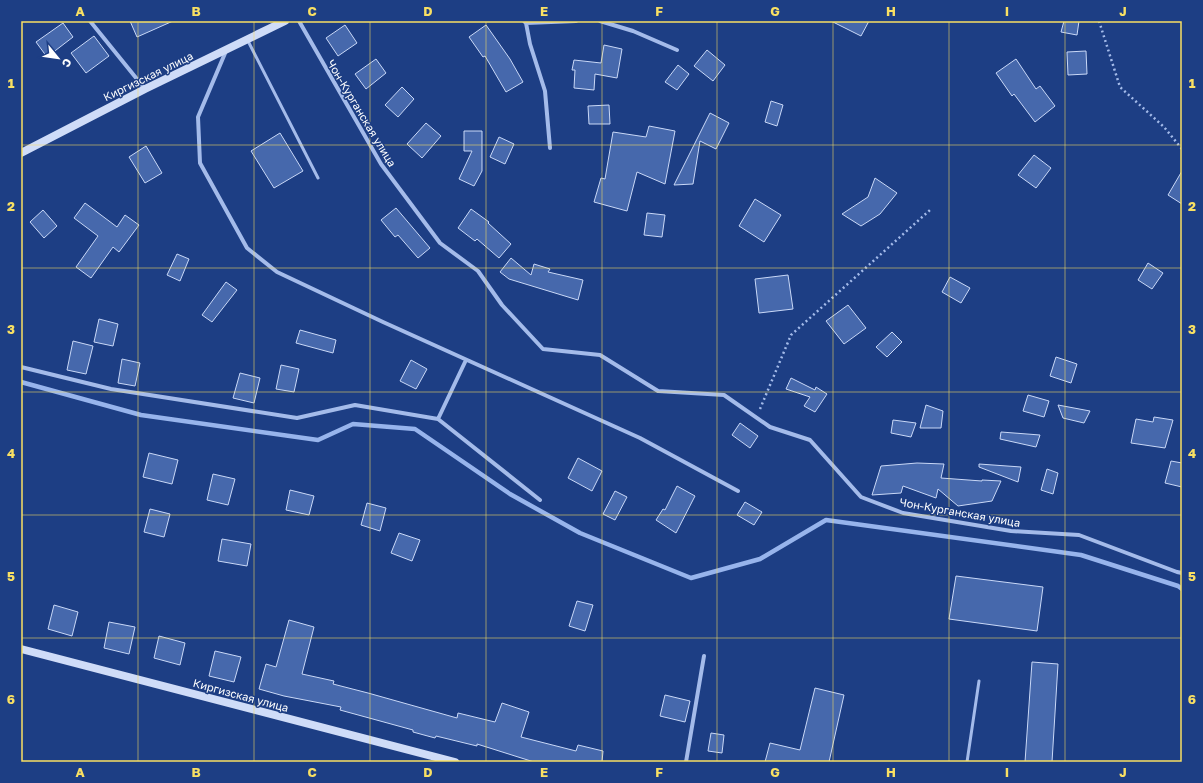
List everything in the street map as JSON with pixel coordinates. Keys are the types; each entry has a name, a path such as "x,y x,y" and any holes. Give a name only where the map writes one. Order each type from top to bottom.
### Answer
{"main road":[{"name":"Киргизская улица","path":"21,153 145,89 285,21"},
{"name":"Киргизская улица","path":"21,649 455,762"}],"street":[{"path":"90,21 145,89"},
{"name":"Чон-Курганская улица","path":"299,21 381,164 440,243 478,271 502,305 543,349 600,355 658,391 724,395 770,427 810,440 861,497 903,514 1011,531 1079,535 1182,573"},
{"path":"550,148 545,91 530,44 525,22 576,21"},
{"path":"600,21 633,31 677,50"},
{"path":"226,49 198,117 200,162 247,248 277,272 376,319 640,438 738,491"},
{"path":"438,419 466,360"},
{"path":"21,367 111,389 298,418 355,405 438,419 540,500"},
{"path":"686,762 704,656"}],"lane":[{"path":"248,39 318,178"},
{"path":"967,762 979,681"}],"path":[{"path":"1099,21 1120,87 1164,127 1182,149"},
{"path":"757,418 791,335 930,210"}],"building":[{"path":"130,21 173,21 137,37"},
{"path":"831,21 869,21 861,36"},
{"path":"1064,21 1079,21 1077,35 1061,32"},
{"path":"63,23 73,37 47,57 36,42"},
{"path":"345,25 357,43 338,56 326,38"},
{"path":"486,25 510,59 523,82 506,92 485,56 483,57 469,37"},
{"path":"94,36 109,56 86,73 71,53"},
{"path":"604,45 622,49 617,78 595,74 594,90 574,88 575,70 572,70 574,60 601,63"},
{"path":"707,50 725,65 713,81 694,66"},
{"path":"1086,51 1087,74 1068,75 1067,52"},
{"path":"376,59 386,73 366,89 355,74"},
{"path":"1016,59 1036,89 1040,86 1055,106 1035,122 1014,94 1012,96 996,73"},
{"path":"678,65 689,74 677,90 665,82"},
{"path":"402,87 414,99 398,117 385,105"},
{"path":"771,101 783,105 777,126 765,122"},
{"path":"609,105 610,124 589,124 588,106"},
{"path":"710,113 729,123 716,149 700,141 693,184 674,185"},
{"path":"426,123 441,136 422,158 407,144"},
{"path":"649,126 675,131 665,184 637,172 627,211 594,202 601,178 605,179 613,132 646,137"},
{"path":"464,131 482,131 482,171 474,186 459,179 472,151 464,151"},
{"path":"280,133 303,171 274,188 251,151"},
{"path":"499,137 514,144 505,164 490,157"},
{"path":"146,146 162,173 145,183 129,157"},
{"path":"1034,155 1051,168 1036,188 1018,175"},
{"path":"1182,171 1182,204 1168,195"},
{"path":"875,178 897,193 880,214 861,226 842,214 868,197"},
{"path":"755,199 781,215 764,242 739,226"},
{"path":"85,203 117,227 125,215 139,225 119,252 113,247 91,278 76,267 98,236 74,218"},
{"path":"396,208 430,248 418,258 398,235 395,237 381,220"},
{"path":"471,209 489,222 488,223 511,244 499,258 477,239 475,241 458,228"},
{"path":"43,210 57,226 44,238 30,222"},
{"path":"647,213 665,215 662,237 644,235"},
{"path":"177,254 189,259 180,281 167,275"},
{"path":"511,258 531,275 534,264 550,269 548,272 583,280 578,300 509,279 500,272"},
{"path":"1148,263 1163,273 1152,289 1138,280"},
{"path":"788,275 793,309 759,313 755,279"},
{"path":"950,277 970,288 961,303 942,292"},
{"path":"226,282 237,290 212,322 202,315"},
{"path":"848,305 866,328 844,344 826,321"},
{"path":"99,319 118,324 113,346 94,342"},
{"path":"300,330 336,340 333,353 296,343"},
{"path":"892,332 902,342 887,357 876,347"},
{"path":"73,341 93,346 86,374 67,370"},
{"path":"1056,357 1077,364 1071,383 1050,376"},
{"path":"122,359 140,363 135,386 118,383"},
{"path":"411,360 427,369 416,389 400,381"},
{"path":"281,365 299,369 294,392 276,389"},
{"path":"240,373 260,378 254,403 233,398"},
{"path":"791,378 815,390 816,387 827,394 815,412 804,406 810,397 786,389"},
{"path":"1028,395 1049,401 1044,417 1023,411"},
{"path":"926,405 943,411 941,428 920,428"},
{"path":"1058,405 1090,411 1084,423 1063,418"},
{"path":"1154,417 1173,420 1165,448 1131,443 1136,419 1153,422"},
{"path":"893,420 916,423 911,437 891,433"},
{"path":"740,423 758,436 750,448 732,435"},
{"path":"1001,432 1040,435 1036,447 1000,439"},
{"path":"149,453 178,460 172,484 143,477"},
{"path":"578,458 602,471 592,491 568,478"},
{"path":"1171,461 1182,463 1182,487 1165,483"},
{"path":"917,463 944,464 941,478 1001,481 992,501 958,506 938,489 936,498 903,486 901,493 872,495 881,466"},
{"path":"979,464 1021,467 1018,482 979,467"},
{"path":"1047,469 1058,473 1053,494 1041,490"},
{"path":"213,474 235,479 228,505 207,500"},
{"path":"677,486 695,496 676,533 656,520 663,509 665,510"},
{"path":"290,490 314,496 309,515 286,510"},
{"path":"615,491 627,497 615,520 603,514"},
{"path":"745,502 762,512 754,525 737,515"},
{"path":"367,503 386,508 380,531 361,525"},
{"path":"150,509 170,514 164,537 144,532"},
{"path":"399,533 420,540 412,561 391,553"},
{"path":"222,539 251,544 247,566 218,561"},
{"path":"956,576 1043,587 1037,631 949,619"},
{"path":"577,601 593,605 585,631 569,626"},
{"path":"54,605 78,612 72,636 48,629"},
{"path":"289,620 314,627 302,674 334,681 333,684 457,718 458,713 495,722 502,703 529,712 521,737 576,751 578,745 603,751 602,762 534,762 477,744 477,746 413,732 413,730 340,710 341,707 284,696 259,689 266,664 276,667"},
{"path":"109,622 135,627 129,654 104,648"},
{"path":"159,636 185,643 180,665 154,658"},
{"path":"215,651 241,657 234,682 209,676"},
{"path":"1032,662 1058,664 1052,762 1025,762"},
{"path":"815,688 844,695 829,762 765,762 770,743 800,750"},
{"path":"665,695 690,701 685,722 660,716"},
{"path":"711,733 724,735 722,753 708,751"}],"waterway":[{"path":"21,382 141,415 318,440 353,424 415,429 510,494 580,533 691,578 760,559 826,520 1081,555 1178,586 1182,589"}]}
